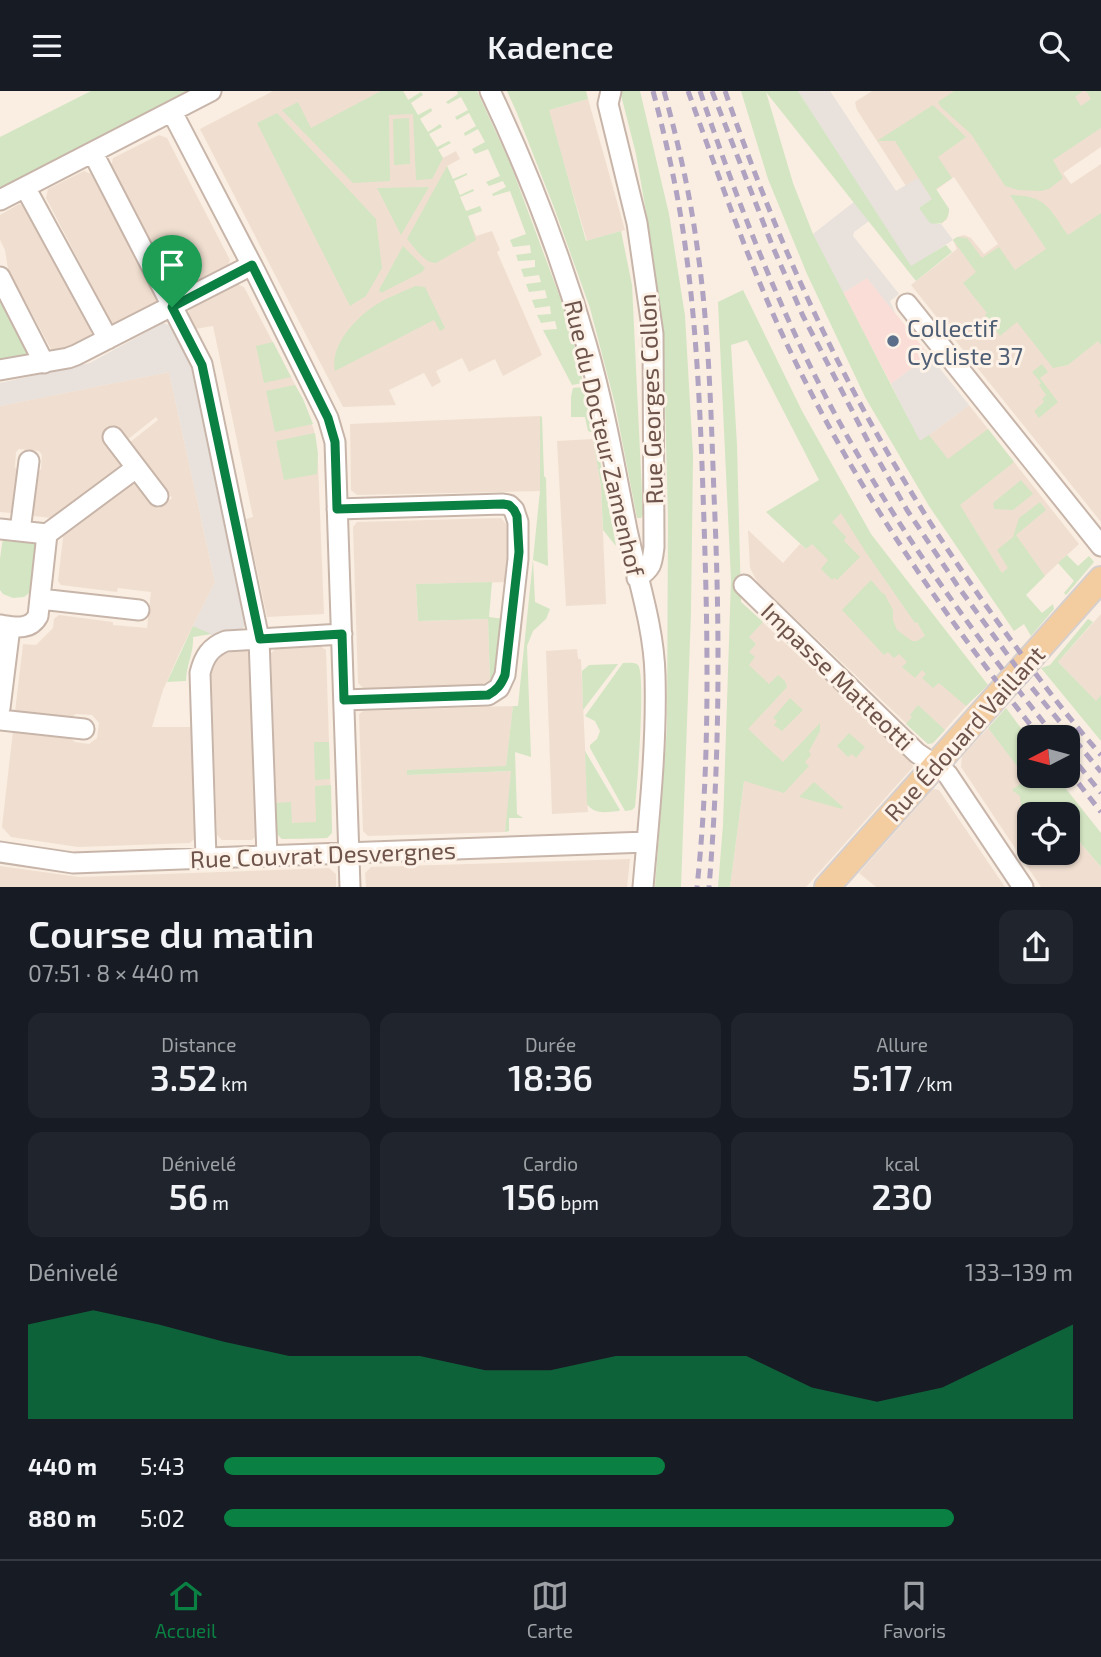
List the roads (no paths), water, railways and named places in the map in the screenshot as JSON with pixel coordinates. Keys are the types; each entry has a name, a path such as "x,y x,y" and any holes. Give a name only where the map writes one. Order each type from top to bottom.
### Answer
{"main road":[{"name":"Rue Édouard Vaillant","path":"827,887 1101,579"}],"street":[{"path":"0,200 211,91"},
{"name":"Rue du Docteur Zamenhof","path":"490,91 537,195 587,346 650,632 655,674 655,720 647,842"},
{"name":"Rue Georges Collon","path":"611,91 608,104 637,223 653,334 654,547 649,570 637,578"},
{"path":"172,112 252,265 334,433 350,887"},
{"path":"93,153 202,365 260,639 267,856"},
{"path":"25,187 108,339"},
{"path":"0,370 76,355 252,265"},
{"path":"0,277 44,363"},
{"path":"906,304 1101,546"},
{"path":"113,437 158,496"},
{"path":"20,531 29,461"},
{"path":"0,529 47,534 136,468"},
{"path":"337,509 503,504 514,510 518,522 518,559 505,675 499,688 488,695 344,700"},
{"path":"0,708 5,626 26,627 35,622 38,616 47,534"},
{"name":"Impasse Matteotti","path":"744,585 917,753 948,775 1023,887"},
{"path":"40,599 139,610"},
{"path":"206,858 200,673 206,655 218,644 226,641 342,634"},
{"path":"0,720 84,729"},
{"path":"643,887 647,842"},
{"name":"Rue Couvrat Desvergnes","path":"0,852 73,863 647,842"}],"railway":[{"path":"653,91 683,231 693,319 702,454 707,705 697,887"},
{"path":"664,91 694,227 709,370 718,642 717,740 709,887"},
{"path":"688,91 765,295 821,411 907,556 1030,725"},
{"path":"700,91 733,185 770,277 834,412 880,492 927,564 976,634 1046,725"},
{"path":"712,91 772,245 803,316 872,449 907,510 957,585 1028,683 1101,772"},
{"path":"725,91 801,285 883,444 934,529 990,611 1049,691 1101,755"},
{"path":"1080,767 1101,793"},
{"path":"1080,785 1101,812"}],"place":[{"name":"Collectif Cycliste 37","path":"893,341"}]}
